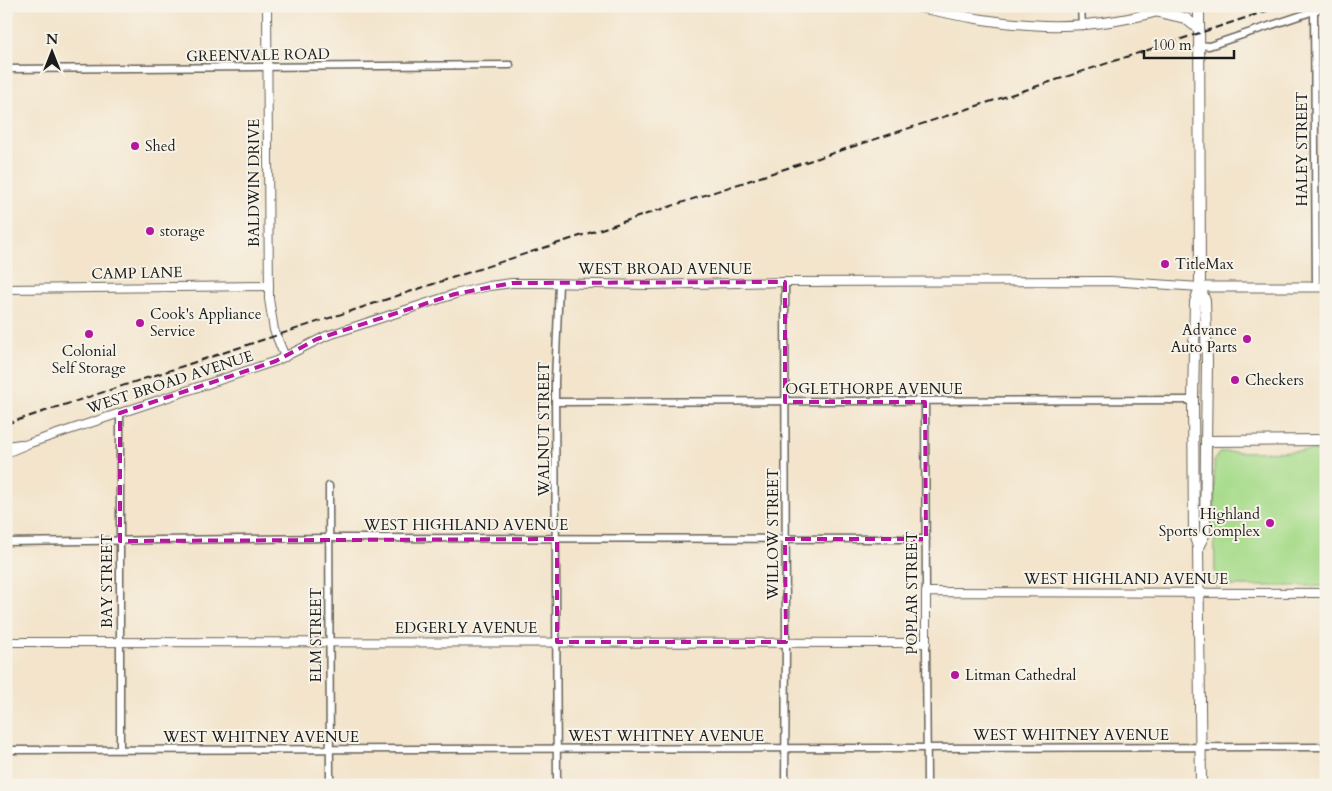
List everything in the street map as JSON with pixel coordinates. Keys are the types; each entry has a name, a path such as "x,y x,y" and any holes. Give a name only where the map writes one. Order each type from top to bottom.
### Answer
{"main road":[{"path":"913,6 1006,24 1040,26 1082,26 1127,20 1176,6"},
{"path":"1200,6 1200,287 1195,302 1193,461 1194,534 1198,546 1201,785"},
{"path":"1159,12 1185,18 1199,29"},
{"path":"1198,546 1205,533 1207,362 1205,301 1200,287"},
{"name":"WEST BROAD AVENUE","path":"1200,287 1321,287"},
{"path":"1193,423 1206,441"},
{"path":"1206,441 1326,440"},
{"path":"1193,461 1206,441"}],"street":[{"name":"BALDWIN DRIVE","path":"267,6 269,286 272,322 285,356"},
{"path":"1081,6 1082,26"},
{"path":"1199,45 1210,46 1326,8"},
{"name":"HALEY STREET","path":"1314,11 1321,287"},
{"name":"GREENVALE ROAD","path":"6,69 510,65"},
{"name":"WEST BROAD AVENUE","path":"6,453 30,443 276,361 317,339 455,294 489,286 512,283 649,285 785,282 1110,281 1200,287"},
{"name":"WILLOW STREET","path":"785,282 785,785"},
{"name":"WALNUT STREET","path":"557,785 556,402 559,284"},
{"name":"CAMP LANE","path":"6,289 269,286"},
{"name":"OGLETHORPE AVENUE","path":"556,402 1193,400"},
{"name":"POPLAR STREET","path":"925,402 926,785"},
{"name":"BAY STREET","path":"120,413 120,749"},
{"name":"WEST BROAD AVENUE","path":"6,446 30,443"},
{"name":"ELM STREET","path":"329,486 330,785"},
{"name":"WEST HIGHLAND AVENUE","path":"6,542 329,538 926,539"},
{"name":"WEST HIGHLAND AVENUE","path":"926,592 1326,592"},
{"name":"EDGERLY AVENUE","path":"6,642 926,643"},
{"name":"WEST WHITNEY AVENUE","path":"6,750 1326,747"}],"highlighted area":[{"path":"785,282 785,402 925,402 926,539 785,539 786,642 557,642 557,539 120,541 120,413 276,361 317,339 455,294 512,283"}],"green space":[{"name":"Highland Sports Complex","path":"1326,451 1326,586 1215,586 1214,460 1220,452"}],"railway":[{"path":"6,424 1282,6"}],"place":[{"name":"Shed","path":"135,146"},
{"name":"storage","path":"150,231"},
{"name":"TitleMax","path":"1165,264"},
{"name":"Cook's Appliance Service","path":"140,323"},
{"name":"Colonial Self Storage","path":"89,334"},
{"name":"Advance Auto Parts","path":"1247,339"},
{"name":"Checkers","path":"1235,380"},
{"name":"Highland Sports Complex","path":"1270,523"},
{"name":"Litman Cathedral","path":"955,675"}]}
